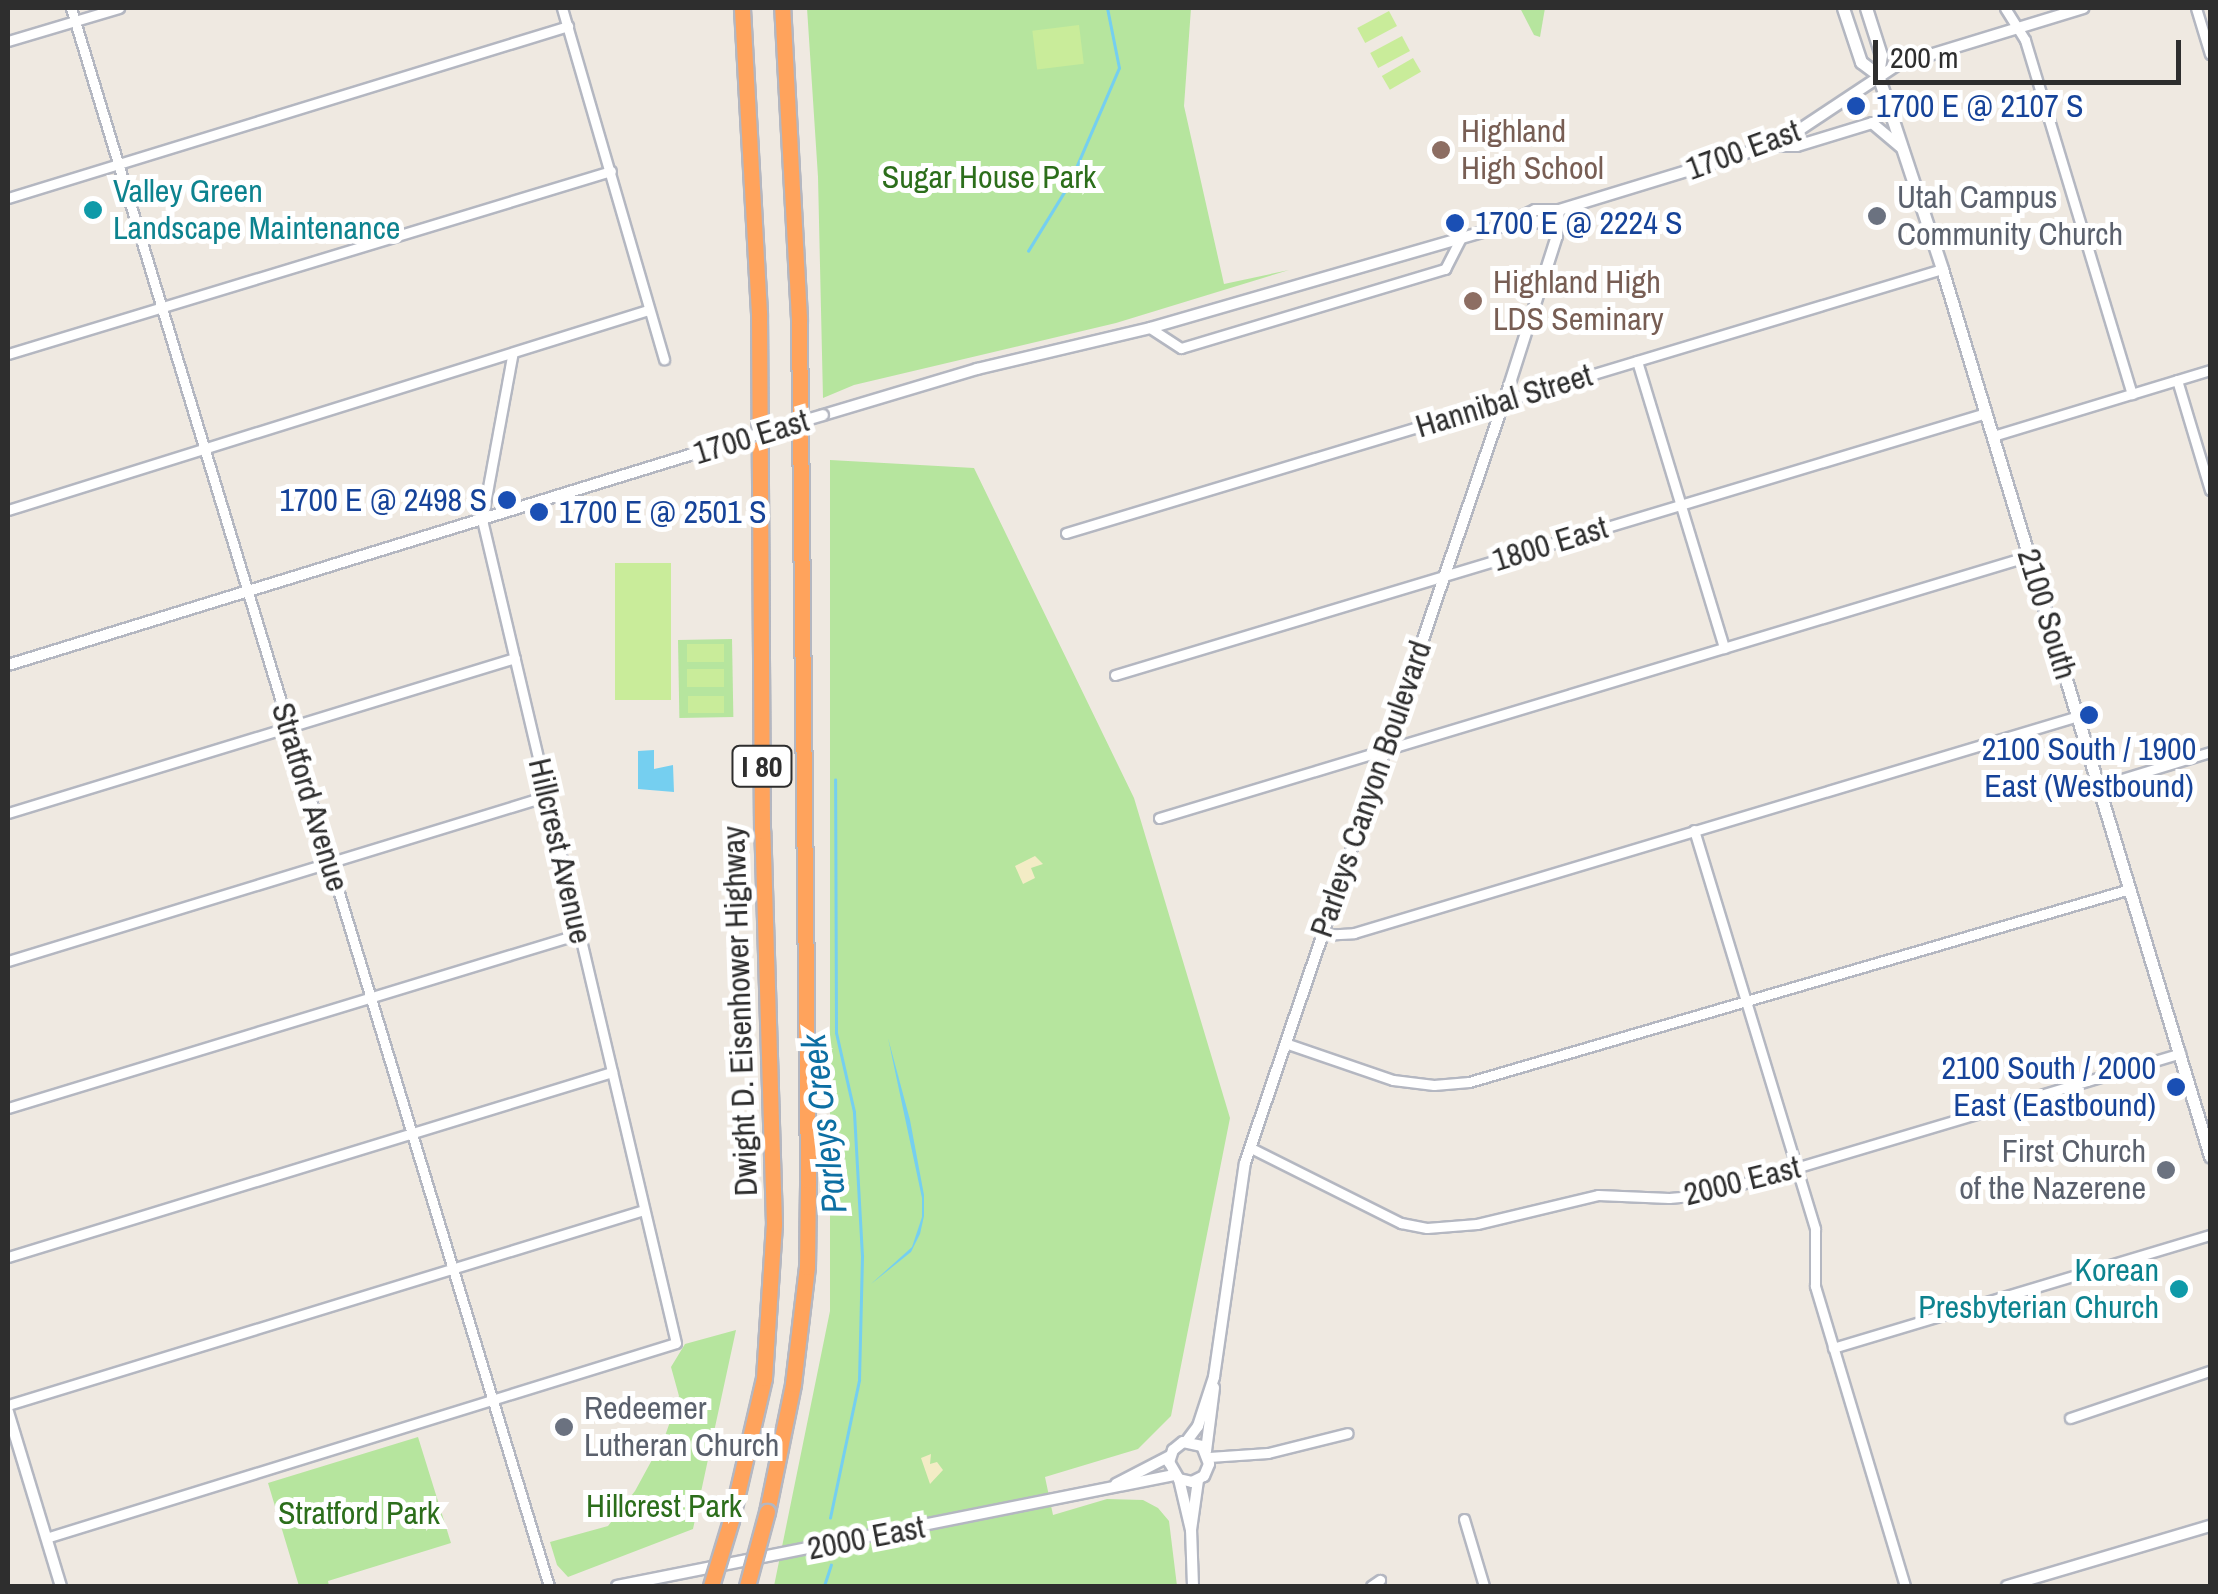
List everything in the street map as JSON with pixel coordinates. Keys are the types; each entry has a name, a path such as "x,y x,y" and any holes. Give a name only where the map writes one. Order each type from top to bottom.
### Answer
{"highway":[{"name":"Dwight D. Eisenhower Highway","path":"711,1586 731,1520 764,1378 774,1224 762,831 759,313 742,8"},
{"name":"Dwight D. Eisenhower Highway","path":"747,1586 767,1512 798,1345 807,1267 799,318 782,8"}],"main road":[{"name":"2100 South","path":"1843,8 1860,62 1878,74"},
{"name":"2100 South","path":"1866,8 1881,55 1878,74 1942,269 2210,1156"}],"street":[{"name":"Stratford Avenue","path":"71,8 549,1586"},
{"path":"8,42 119,8"},
{"path":"562,8 650,298 648,310 664,359"},
{"path":"2005,8 2025,40 2132,394"},
{"name":"1700 East","path":"8,664 977,369 1150,328 1500,227 1530,224 1559,210 1771,146 1805,128 1878,74 2084,8"},
{"path":"2196,8 2210,54"},
{"path":"8,198 568,26"},
{"path":"1771,146 1797,146 1872,124 1902,148"},
{"path":"8,354 611,170"},
{"name":"Parleys Canyon Boulevard","path":"1208,1454 1214,1377 1239,1191 1250,1148 1557,236 1559,210"},
{"path":"1150,328 1181,348 1445,269 1460,238"},
{"name":"Hannibal Street","path":"1066,533 1942,269"},
{"path":"8,510 512,356 648,310"},
{"name":"Hillcrest Avenue","path":"493,1400 676,1343 482,520 512,356"},
{"path":"1637,361 1724,648"},
{"path":"1993,436 2210,370"},
{"path":"2177,380 2210,490"},
{"name":"1800 East","path":"1115,676 1986,413"},
{"path":"1159,818 2029,556"},
{"path":"8,813 515,658"},
{"path":"1321,935 1354,933 2078,716"},
{"path":"2099,786 2210,752"},
{"path":"8,962 547,796"},
{"path":"1694,830 1816,1234 1814,1286 1905,1586"},
{"path":"1284,1043 1393,1080 1458,1084 2130,889"},
{"path":"8,1108 579,934"},
{"name":"2000 East","path":"1250,1148 1386,1217 1427,1228 1500,1221 1598,1195 1669,1198 1705,1194 2180,1053"},
{"path":"8,1257 612,1072"},
{"path":"61,1586 8,1408 644,1210"},
{"path":"1833,1348 2210,1235"},
{"path":"2070,1418 2210,1371"},
{"name":"Parleys Canyon Boulevard","path":"1186,1442 1198,1426 1214,1377"},
{"path":"46,1538 493,1400"},
{"path":"1191,1530 1170,1456 1186,1442 1208,1454 1268,1453 1348,1433"},
{"path":"1192,1586 1191,1530 1198,1480 1208,1470 1208,1454"},
{"name":"2000 East","path":"1115,1484 1170,1456"},
{"path":"1176,1477 1198,1480"},
{"name":"2000 East","path":"617,1586 1115,1484 1176,1477"},
{"path":"1464,1519 1484,1586"},
{"path":"2008,1586 2210,1526"}],"green space":[{"name":"Sugar House Park","path":"807,8 1191,8 1184,106 1224,284 1289,270 1116,323 854,385 823,398 818,177"},
{"path":"1520,8 1545,8 1540,37 1534,35"},
{"path":"1389,11 1397,26 1365,43 1357,28"},
{"path":"1079,25 1084,64 1037,69 1032,31"},
{"path":"1402,36 1410,51 1378,68 1370,53"},
{"path":"1413,58 1421,72 1390,90 1382,76"},
{"path":"830,460 974,468 1134,798 1230,1118 1171,1416 1138,1449 1045,1477 1053,1515 1107,1499 1143,1500 1158,1508 1169,1521 1177,1586 774,1586 830,1311"},
{"path":"615,563 671,563 671,700 615,700"},
{"path":"732,639 733,717 679,718 678,640"},
{"path":"687,644 724,644 724,662 687,662"},
{"path":"687,669 724,669 724,687 687,687"},
{"path":"688,696 724,696 724,713 688,713"},
{"name":"Hillcrest Park","path":"736,1330 693,1529 568,1577 557,1565 550,1542 608,1526 635,1491 665,1436 679,1396 671,1367 685,1344"},
{"name":"Stratford Park","path":"418,1437 451,1543 328,1581 329,1586 299,1586 268,1483"}],"sand":[{"path":"1035,856 1043,864 1031,868 1035,878 1023,884 1015,866"},
{"path":"931,1454 930,1464 937,1462 943,1470 930,1484 921,1458"}],"water":[{"path":"654,750 654,769 673,765 674,792 638,789 638,751"},
{"path":"888,1038 910,1120 924,1195 924,1216 911,1252 871,1284 912,1247 922,1217 922,1198"}],"waterway":[{"name":"Parleys Creek","path":"1028,251 1069,184 1119,68 1107,8"},
{"name":"Parleys Creek","path":"830,1518 859,1380 862,1256 854,1112 836,1033 835,780"},
{"name":"Parleys Creek","path":"824,1586 831,1565"}],"place":[{"name":"1700 E @ 2107 S","path":"1856,106"},
{"name":"Highland High School","path":"1441,150"},
{"name":"Valley Green Landscape Maintenance","path":"93,210"},
{"name":"Utah Campus Community Church","path":"1877,216"},
{"name":"1700 E @ 2224 S","path":"1455,223"},
{"name":"Highland High LDS Seminary","path":"1473,301"},
{"name":"1700 E @ 2498 S","path":"507,500"},
{"name":"1700 E @ 2501 S","path":"539,512"},
{"name":"2100 South / 1900 East (Westbound)","path":"2089,715"},
{"name":"2100 South / 2000 East (Eastbound)","path":"2176,1087"},
{"name":"First Church of the Nazerene","path":"2166,1170"},
{"name":"Korean Presbyterian Church","path":"2179,1289"},
{"name":"Redeemer Lutheran Church","path":"564,1427"}]}
